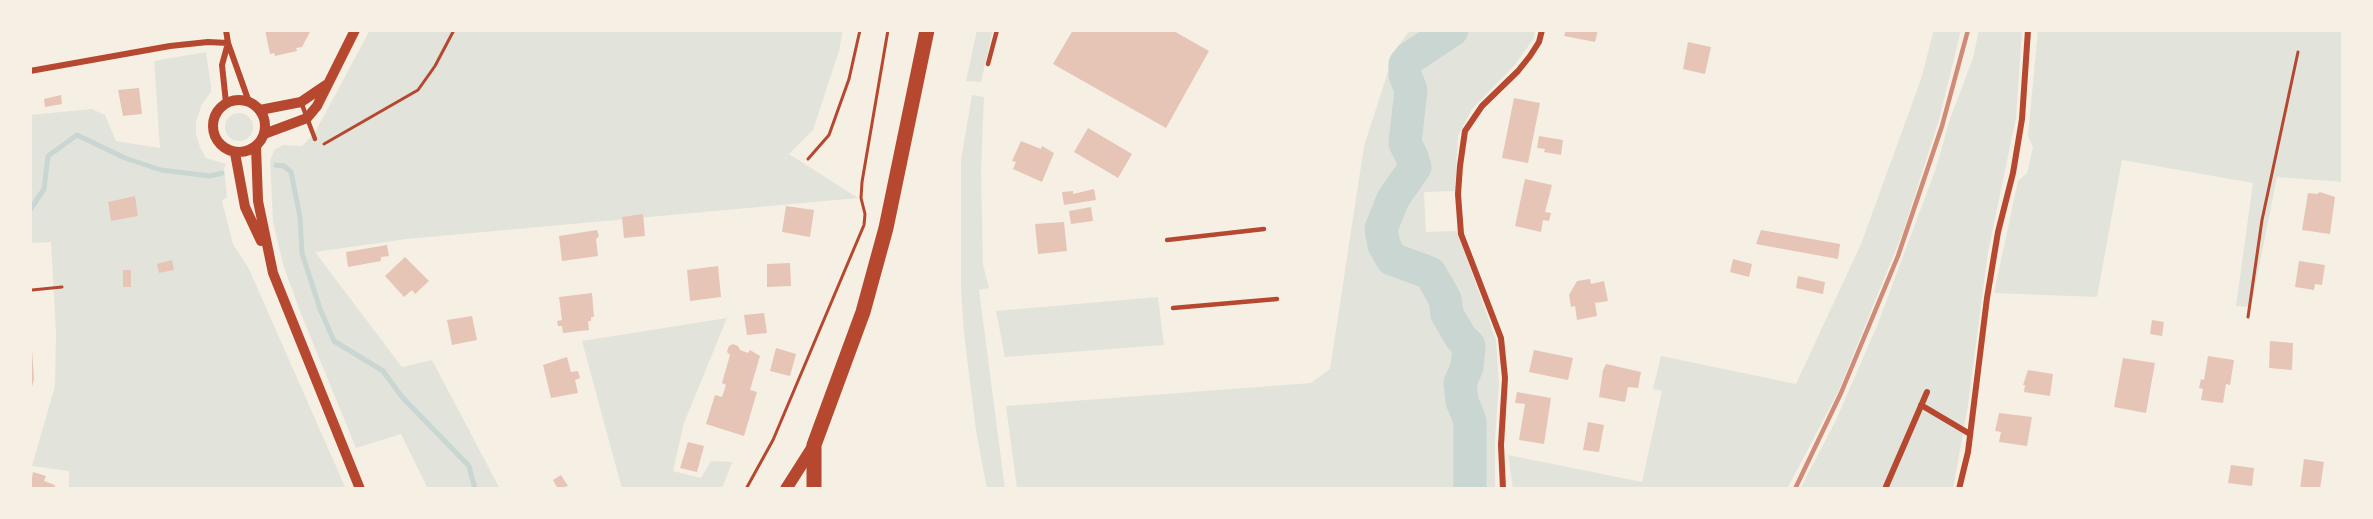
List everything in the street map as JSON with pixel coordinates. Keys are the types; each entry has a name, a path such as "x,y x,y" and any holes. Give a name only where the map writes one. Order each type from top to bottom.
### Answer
{"main road":[{"path":"786,489 814,445 863,312 905,143 927,30"},
{"path":"814,445 814,489"}],"street":[{"path":"226,30 242,87 249,102"},
{"path":"264,134 307,118 317,106 356,30"},
{"path":"1503,489 1501,446 1505,378 1501,338 1461,234 1458,194 1460,166 1465,131 1482,106 1524,64 1539,42 1542,30"},
{"path":"1959,489 1970,434 1997,236 2013,173 2022,119 2028,30"},
{"path":"30,71 170,46 208,42 228,43"},
{"path":"226,103 222,65 228,43"},
{"path":"260,110 301,102 329,83"},
{"path":"256,147 235,153 222,147 213,135 213,120 216,113 226,103 240,100 249,102 260,110 265,122 264,134 256,147 258,201 267,253 360,489"},
{"path":"235,153 245,207 267,253"},
{"path":"1885,489 1927,392"},
{"path":"1921,405 1970,434"}],"lane":[{"path":"988,64 997,30"},
{"path":"301,102 315,139"},
{"path":"1167,240 1264,229"},
{"path":"1173,308 1277,299"}],"path":[{"path":"317,148 418,90 435,66 454,30"},
{"path":"808,159 829,135 849,79 860,30"},
{"path":"746,489 778,430 864,225 862,182 888,30"},
{"path":"2248,317 2262,220 2298,52"},
{"path":"32,290 62,287"}],"shaded area":[{"path":"370,30 843,30 839,51 813,130 789,154 858,198 407,239 315,252 402,367 432,360 500,489 428,489 401,434 356,448 299,309 283,264 273,222 270,161 274,150 283,145 302,146 314,134"},
{"path":"977,30 993,30 981,82 966,81"},
{"path":"1410,30 1535,30 1534,38 1514,66 1472,109 1458,136 1455,191 1424,192 1426,232 1457,231 1496,340 1499,383 1495,439 1495,489 1017,489 1006,406 1311,383 1330,369 1364,146 1395,50"},
{"path":"1934,30 1961,30 1939,120 1903,232 1839,390 1787,489 1513,489 1508,455 1642,482 1662,391 1653,389 1661,356 1796,384 1861,244 1921,79"},
{"path":"1979,30 2022,30 2016,118 1988,252 1968,405 1953,489 1800,489 1836,420 1877,326 1936,168 1950,119 1973,58"},
{"path":"2038,30 2343,30 2343,182 2277,177 2251,307 2236,306 2253,183 2122,160 2097,297 1994,293 2018,181 2027,173 2033,147 2028,136"},
{"path":"206,52 211,92 202,104 196,122 196,134 200,147 206,158 226,164 224,168 227,197 222,201 233,244 249,269 346,489 69,489 69,471 32,466 55,386 56,333 51,242 30,243 30,115 92,109 105,115 116,141 160,148 154,61"},
{"path":"972,95 984,97 981,170 983,265 989,288 979,290 1005,489 987,489 976,431 964,333 961,289 961,160"},
{"path":"239,113 249,117 253,127 249,137 239,141 229,137 225,127 229,117"},
{"path":"1158,297 1164,345 1005,357 996,311"},
{"path":"727,318 684,423 673,471 701,478 711,461 732,462 723,486 720,489 622,489 582,341"}],"building":[{"path":"265,30 311,30 302,47 296,48 297,51 275,56 274,53 270,54"},
{"path":"1073,30 1172,30 1209,51 1166,128 1053,64"},
{"path":"1566,30 1598,30 1595,42 1564,36"},
{"path":"1688,42 1711,47 1705,74 1683,69"},
{"path":"139,88 142,114 123,116 118,90"},
{"path":"61,95 62,104 45,107 44,99"},
{"path":"1514,98 1540,103 1528,163 1502,158"},
{"path":"1088,128 1132,154 1118,178 1074,152"},
{"path":"1539,136 1563,140 1561,155 1544,152 1545,149 1537,148"},
{"path":"1021,141 1041,149 1042,146 1054,153 1042,182 1013,169 1016,162 1012,161"},
{"path":"1525,179 1552,185 1545,212 1551,213 1549,221 1543,220 1541,232 1515,226"},
{"path":"1094,189 1096,200 1064,205 1062,192 1073,191 1073,194"},
{"path":"2320,192 2335,197 2330,234 2302,230 2308,193"},
{"path":"135,196 138,216 111,221 108,202"},
{"path":"786,206 814,210 810,237 782,232"},
{"path":"1091,207 1093,221 1071,224 1069,211"},
{"path":"643,214 645,236 624,238 622,217"},
{"path":"1064,222 1067,251 1038,254 1035,224"},
{"path":"597,230 598,256 562,261 559,236"},
{"path":"1761,230 1840,244 1838,259 1756,244"},
{"path":"387,245 389,256 381,257 381,261 348,267 346,252"},
{"path":"405,257 429,281 415,294 412,290 404,297 385,276"},
{"path":"1733,259 1752,264 1749,277 1730,272"},
{"path":"172,260 174,270 159,273 157,264"},
{"path":"2299,261 2325,265 2322,285 2315,284 2314,290 2295,287"},
{"path":"790,263 791,286 767,287 767,264"},
{"path":"718,266 721,297 690,301 687,270"},
{"path":"123,270 131,270 131,287 123,287"},
{"path":"1798,276 1825,282 1823,294 1796,288"},
{"path":"1590,279 1591,284 1604,281 1608,301 1595,303 1597,316 1577,320 1575,306 1571,307 1569,295 1577,281"},
{"path":"592,293 594,317 588,321 589,330 563,333 562,326 558,326 557,321 562,320 559,297"},
{"path":"764,313 767,333 747,335 744,315"},
{"path":"472,316 477,340 452,345 447,320"},
{"path":"2152,320 2164,322 2162,336 2150,334"},
{"path":"2270,341 2293,343 2292,370 2269,368"},
{"path":"733,344 740,350 748,353 750,350 760,356 750,390 757,392 744,436 706,424 715,395 722,397 726,385 722,383 730,355 727,352 729,346"},
{"path":"776,348 796,354 790,376 770,371"},
{"path":"30,349 32,349 34,379 31,391"},
{"path":"1534,350 1573,358 1568,380 1529,372"},
{"path":"2208,356 2234,360 2230,385 2226,384 2223,403 2201,400 2203,389 2199,388 2201,379 2204,380"},
{"path":"567,357 571,372 578,371 580,378 575,380 578,393 551,398 543,365"},
{"path":"2123,358 2155,363 2146,413 2114,407"},
{"path":"1606,364 1641,372 1638,388 1628,387 1625,402 1599,397"},
{"path":"2028,370 2053,374 2050,396 2024,392 2025,385 2023,385"},
{"path":"1517,392 1551,398 1544,444 1519,440 1525,404 1515,403"},
{"path":"1999,413 2032,417 2027,446 1999,442 2001,432 1995,431"},
{"path":"1588,422 1604,425 1599,452 1583,450"},
{"path":"688,442 704,446 697,472 680,468"},
{"path":"2304,459 2324,462 2320,489 2300,489"},
{"path":"2231,465 2254,468 2252,486 2228,483"},
{"path":"33,472 46,476 44,481 55,485 54,489 30,489"},
{"path":"561,475 568,486 558,489 553,480"}],"waterway":[{"path":"1452,30 1410,58 1405,64 1405,75 1411,90 1405,143 1415,167 1393,199 1381,229 1384,245 1392,259 1430,273 1445,299 1447,314 1461,338 1469,346 1467,367 1460,383 1462,401 1470,421 1470,489"},
{"path":"30,210 44,189 48,156 77,135 125,158 161,170 210,176 222,173"},
{"path":"276,165 284,166 291,172 300,217 302,253 320,309 334,341 383,371 402,397 469,466 475,489"}],"railway":[{"path":"1795,489 1841,393 1898,256 1942,126 1968,30"}]}
